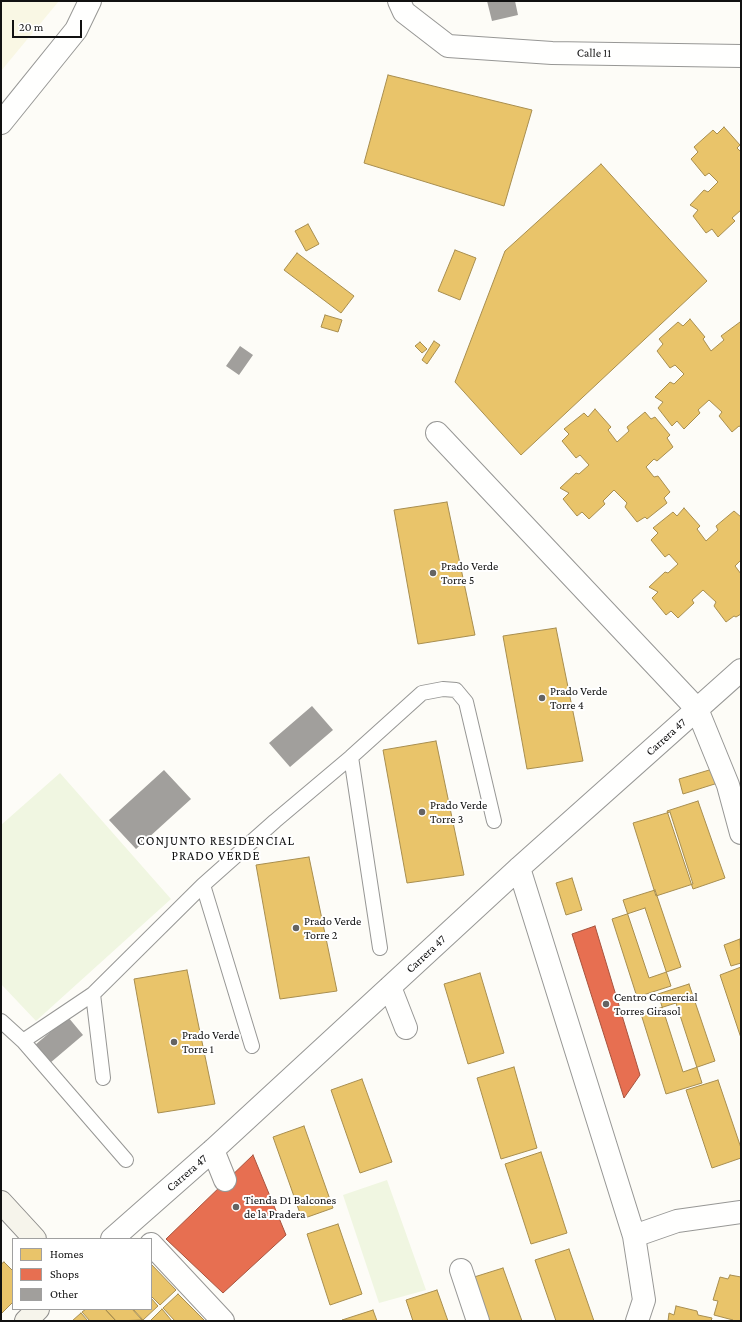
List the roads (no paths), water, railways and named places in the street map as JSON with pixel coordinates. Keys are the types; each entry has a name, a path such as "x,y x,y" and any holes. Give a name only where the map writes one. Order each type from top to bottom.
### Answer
{"street":[{"path":"1,123 76,30 90,1"},
{"name":"Calle 11","path":"399,1 404,12 448,46 552,52 741,56"},
{"path":"437,433 697,709 728,784 741,833"},
{"name":"Carrera 47","path":"113,1238 213,1150 520,868 741,670"},
{"path":"520,868 634,1236 644,1300 637,1321"},
{"path":"390,988 406,1028"},
{"path":"213,1150 225,1180"},
{"path":"1,1202 34,1238"},
{"path":"634,1236 677,1221 741,1212"},
{"path":"130,1222 145,1238"},
{"path":"152,1245 222,1321"},
{"path":"461,1270 478,1321"},
{"path":"26,1321 37,1310"}],"lane":[{"path":"23,1041 93,994 203,885 275,821 351,757 422,693 443,689 456,690 466,702 494,821"},
{"path":"351,757 380,948"},
{"path":"203,885 252,1046"},
{"path":"93,994 103,1078"},
{"path":"1,1021 23,1041 126,1160"}],"place":[{"name":"Prado Verde Torre 5","path":"433,573"},
{"name":"Prado Verde Torre 4","path":"542,698"},
{"name":"Prado Verde Torre 3","path":"422,812"},
{"name":"Prado Verde Torre 2","path":"296,928"},
{"name":"Centro Comercial Torres Girasol","path":"606,1004"},
{"name":"Prado Verde Torre 1","path":"174,1042"},
{"name":"Tienda D1 Balcones de la Pradera","path":"236,1207"}],"district":[{"name":"CONJUNTO RESIDENCIAL PRADO VERDE","path":"216,848"}]}
